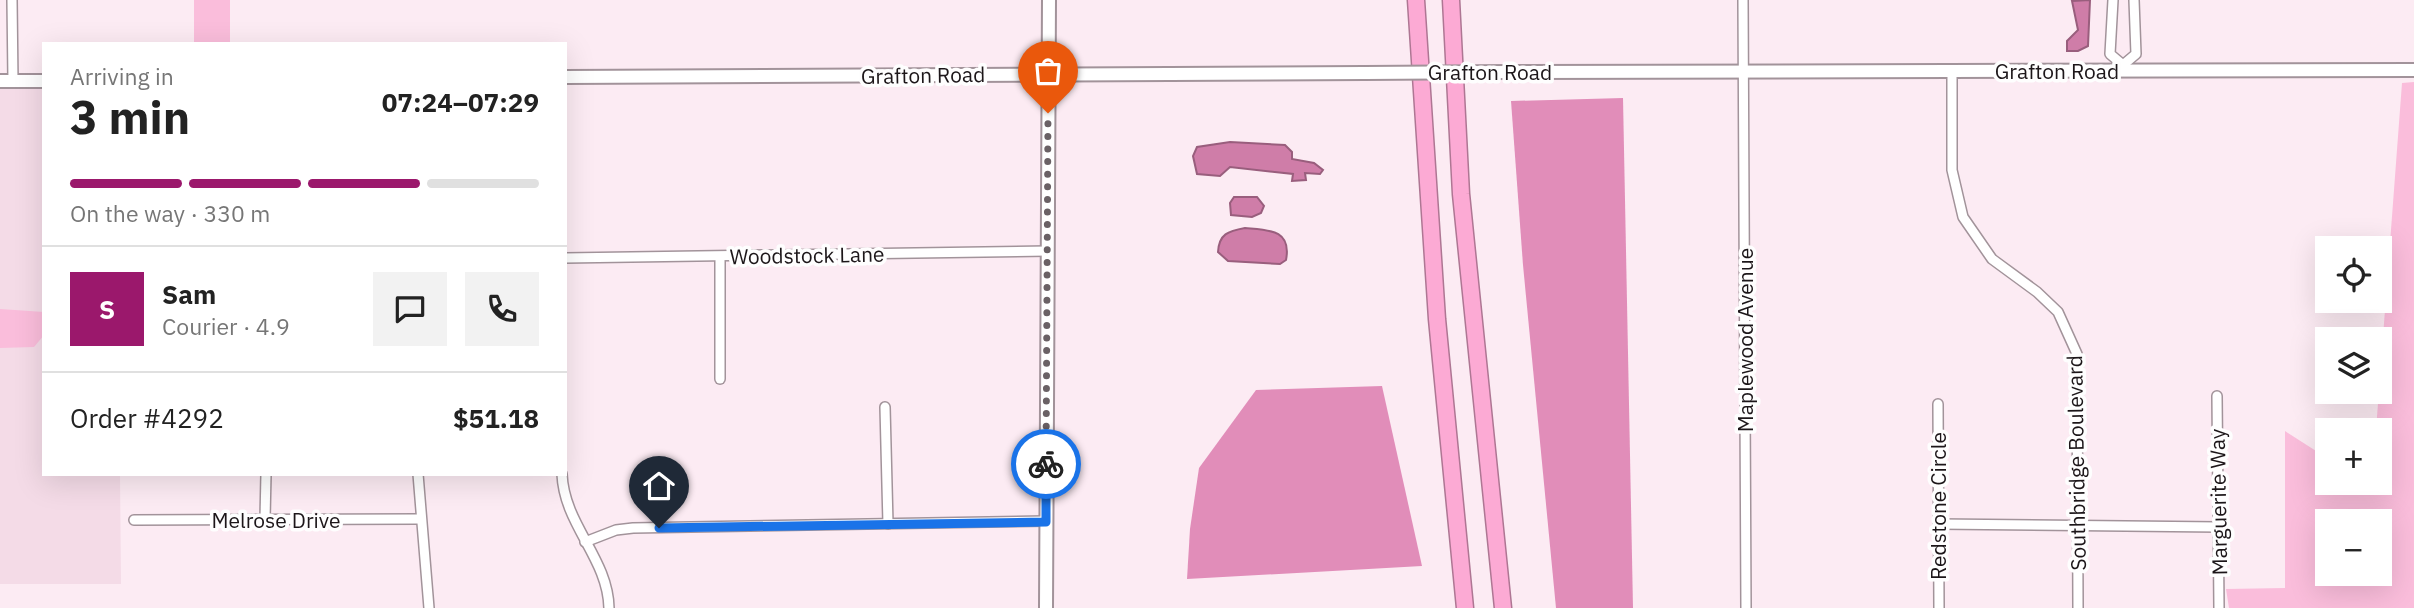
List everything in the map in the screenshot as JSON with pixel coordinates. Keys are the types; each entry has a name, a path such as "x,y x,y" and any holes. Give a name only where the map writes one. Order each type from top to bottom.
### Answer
{"highway":[{"path":"1416,0 1437,319 1465,608"},
{"path":"1451,0 1461,194 1503,608"}],"street":[{"path":"12,0 7,81 42,81"},
{"path":"1046,608 1049,0"},
{"name":"Maplewood Avenue","path":"1743,0 1745,608"},
{"path":"2113,0 2110,54 2123,68 2136,54 2134,0"},
{"name":"Grafton Road","path":"567,77 2123,68 2414,70"},
{"name":"Southbridge Boulevard","path":"1952,71 1952,170 1963,217 1992,259 2059,312 2077,354 2078,608"},
{"name":"Woodstock Lane","path":"567,258 1048,251"},
{"path":"720,257 720,379"},
{"name":"Marguerite Way","path":"2217,396 2219,608"},
{"name":"Redstone Circle","path":"1938,404 1939,608"},
{"path":"886,407 888,524"},
{"path":"265,476 265,519"},
{"path":"418,476 419,519 429,608"},
{"path":"562,476 569,514 602,573 609,608"},
{"name":"Melrose Drive","path":"134,520 419,519"},
{"path":"585,542 616,530 633,528 1046,522"},
{"path":"1938,524 2219,527"}],"shaded area":[{"path":"194,0 230,0 230,42 194,42"},
{"path":"2090,0 2088,46 2078,51 2067,51 2067,41 2078,30 2072,1"},
{"path":"0,81 42,81 42,476 120,476 121,584 0,584"},
{"path":"2414,82 2414,608 2229,608 2226,589 2285,588 2285,431 2315,450 2315,495 2392,495 2392,418 2377,418 2378,404 2392,404 2392,327 2384,327 2385,313 2392,313 2391,236 2402,83"},
{"path":"1623,98 1633,608 1556,608 1523,265 1511,101"},
{"path":"1230,142 1285,145 1292,152 1292,159 1314,163 1323,170 1320,174 1305,173 1306,180 1292,181 1293,174 1230,167 1220,176 1197,174 1193,156 1197,147"},
{"path":"1234,197 1257,197 1264,206 1261,213 1252,217 1231,215 1230,203"},
{"path":"1245,228 1270,231 1282,237 1287,250 1286,260 1280,264 1228,261 1218,252 1222,237 1229,232"},
{"path":"0,309 42,312 42,337 34,347 0,348"},
{"path":"1382,386 1422,566 1187,579 1190,529 1199,468 1256,390"}],"way so far":[{"path":"1046,464 1048,113"}],"route":[{"path":"659,528 1046,522 1046,464"}]}
